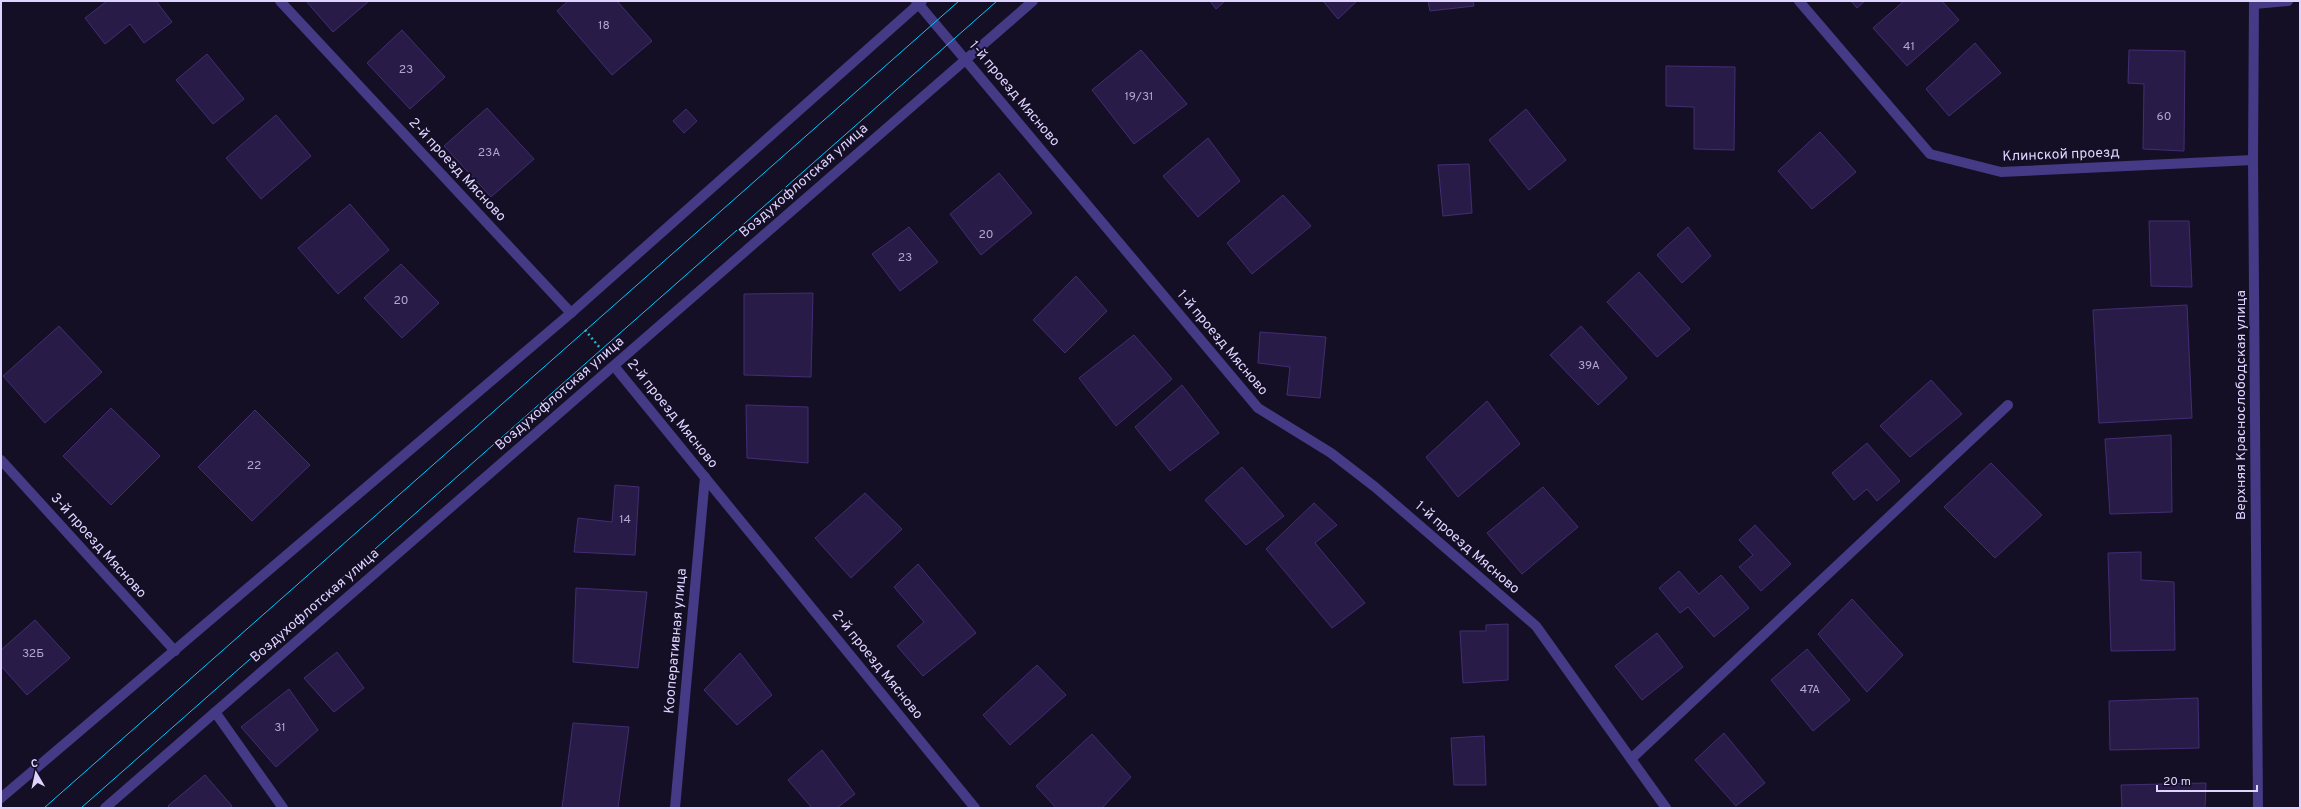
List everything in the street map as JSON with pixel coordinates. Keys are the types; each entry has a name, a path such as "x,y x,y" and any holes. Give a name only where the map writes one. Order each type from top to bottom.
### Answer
{"street":[{"name":"2-й проезд Мясново","path":"280,1 571,313"},
{"name":"Воздухофлотская улица","path":"106,808 214,712 1033,1"},
{"name":"Клинской проезд","path":"1799,1 1930,154 2001,172 2253,160"},
{"path":"2254,3 2288,1"},
{"path":"1,798 571,313 919,2"},
{"name":"1-й проезд Мясново","path":"919,2 1258,408 1330,453 1375,487 1536,626 1666,808"},
{"name":"Верхняя Краснослободская улица","path":"2254,3 2253,160 2258,808"},
{"name":"2-й проезд Мясново","path":"614,366 975,808"},
{"path":"1631,760 2008,405"},
{"name":"3-й проезд Мясново","path":"1,460 175,651"},
{"name":"Кооперативная улица","path":"675,808 705,477"},
{"path":"214,712 283,808"}],"path":[{"name":"2-й проезд Мясново","path":"571,313 614,366"}],"building":[{"path":"107,1 156,1 172,22 144,43 130,24 105,44 85,18"},
{"path":"306,1 369,1 333,32"},
{"path":"568,1 617,1 652,41 612,75 557,11"},
{"path":"1210,1 1225,1 1216,9"},
{"path":"1323,1 1357,1 1338,19"},
{"path":"1428,1 1473,1 1474,6 1430,11"},
{"path":"1851,1 1865,1 1857,8"},
{"path":"1904,1 1942,1 1959,20 1907,66 1873,28"},
{"path":"402,30 445,77 410,109 367,63"},
{"path":"1975,43 2001,73 1949,116 1926,89"},
{"path":"1141,50 1187,104 1134,144 1092,90"},
{"path":"2129,50 2185,51 2184,151 2143,149 2144,84 2128,83"},
{"path":"207,54 244,99 213,124 176,80"},
{"path":"1666,66 1735,67 1734,150 1694,149 1694,107 1666,106"},
{"path":"487,108 534,159 491,197 444,146"},
{"path":"686,109 697,121 684,133 673,121"},
{"path":"1526,109 1566,160 1529,190 1489,140"},
{"path":"276,115 311,156 261,199 226,158"},
{"path":"1820,132 1856,172 1812,209 1778,171"},
{"path":"1208,138 1240,181 1198,217 1163,176"},
{"path":"1469,164 1472,213 1443,216 1438,165"},
{"path":"999,173 1032,213 981,255 950,214"},
{"path":"1283,195 1311,226 1252,274 1227,243"},
{"path":"350,204 389,250 338,294 298,248"},
{"path":"2149,221 2189,221 2192,287 2151,286"},
{"path":"909,227 938,262 900,291 872,254"},
{"path":"1688,227 1711,256 1682,283 1657,255"},
{"path":"401,264 439,303 402,338 364,298"},
{"path":"1639,272 1690,329 1657,357 1607,302"},
{"path":"1076,276 1107,311 1065,353 1033,320"},
{"path":"813,293 811,377 744,375 744,294"},
{"path":"2187,305 2192,418 2099,423 2093,310"},
{"path":"59,326 102,372 45,423 3,376"},
{"path":"1581,326 1627,378 1598,405 1550,355"},
{"path":"1260,332 1326,337 1320,398 1287,395 1290,367 1258,363"},
{"path":"1134,335 1172,379 1116,426 1079,378"},
{"path":"1931,380 1962,414 1910,457 1880,426"},
{"path":"1182,385 1219,433 1170,471 1135,427"},
{"path":"1487,401 1520,444 1458,497 1426,457"},
{"path":"746,405 808,407 808,463 747,458"},
{"path":"111,408 160,456 111,505 63,456"},
{"path":"255,410 310,465 252,521 198,467"},
{"path":"2171,435 2172,512 2110,514 2105,439"},
{"path":"1867,443 1900,481 1877,501 1867,489 1854,500 1832,473"},
{"path":"1991,463 2042,515 1995,558 1944,507"},
{"path":"1242,467 1284,516 1246,545 1205,500"},
{"path":"615,485 639,487 635,555 574,552 578,518 612,522"},
{"path":"1543,487 1578,527 1522,574 1487,533"},
{"path":"865,493 902,529 851,578 815,538"},
{"path":"1314,503 1337,525 1315,543 1365,603 1332,628 1266,549"},
{"path":"1755,525 1791,564 1761,591 1739,567 1753,555 1739,540"},
{"path":"2141,552 2141,580 2174,582 2175,650 2111,651 2108,553"},
{"path":"918,564 976,633 923,676 897,646 924,622 894,587"},
{"path":"1679,571 1699,594 1721,575 1749,608 1714,637 1688,607 1680,613 1659,588"},
{"path":"576,588 647,592 638,668 573,662"},
{"path":"1852,599 1903,655 1867,692 1818,634"},
{"path":"35,620 70,658 27,695 1,666 1,650"},
{"path":"1508,624 1508,680 1463,683 1460,631 1486,631 1486,625"},
{"path":"1657,633 1683,667 1642,700 1615,666"},
{"path":"1807,649 1850,700 1813,731 1771,680"},
{"path":"337,652 364,688 334,712 304,678"},
{"path":"740,653 772,695 737,725 704,690"},
{"path":"1037,665 1066,695 1010,745 983,715"},
{"path":"289,689 318,730 276,767 241,727"},
{"path":"2198,698 2199,748 2110,750 2109,701"},
{"path":"573,723 629,727 618,808 562,808"},
{"path":"1724,733 1765,783 1736,806 1695,760"},
{"path":"1092,734 1131,777 1102,808 1056,808 1036,786"},
{"path":"1484,736 1486,785 1454,785 1451,738"},
{"path":"822,750 855,794 837,808 812,808 788,780"},
{"path":"205,775 232,806 229,808 170,808 168,806"},
{"path":"2206,783 2205,808 2122,808 2121,785"}],"tram line":[{"path":"44,808 959,1"},
{"path":"81,808 997,1"}]}
